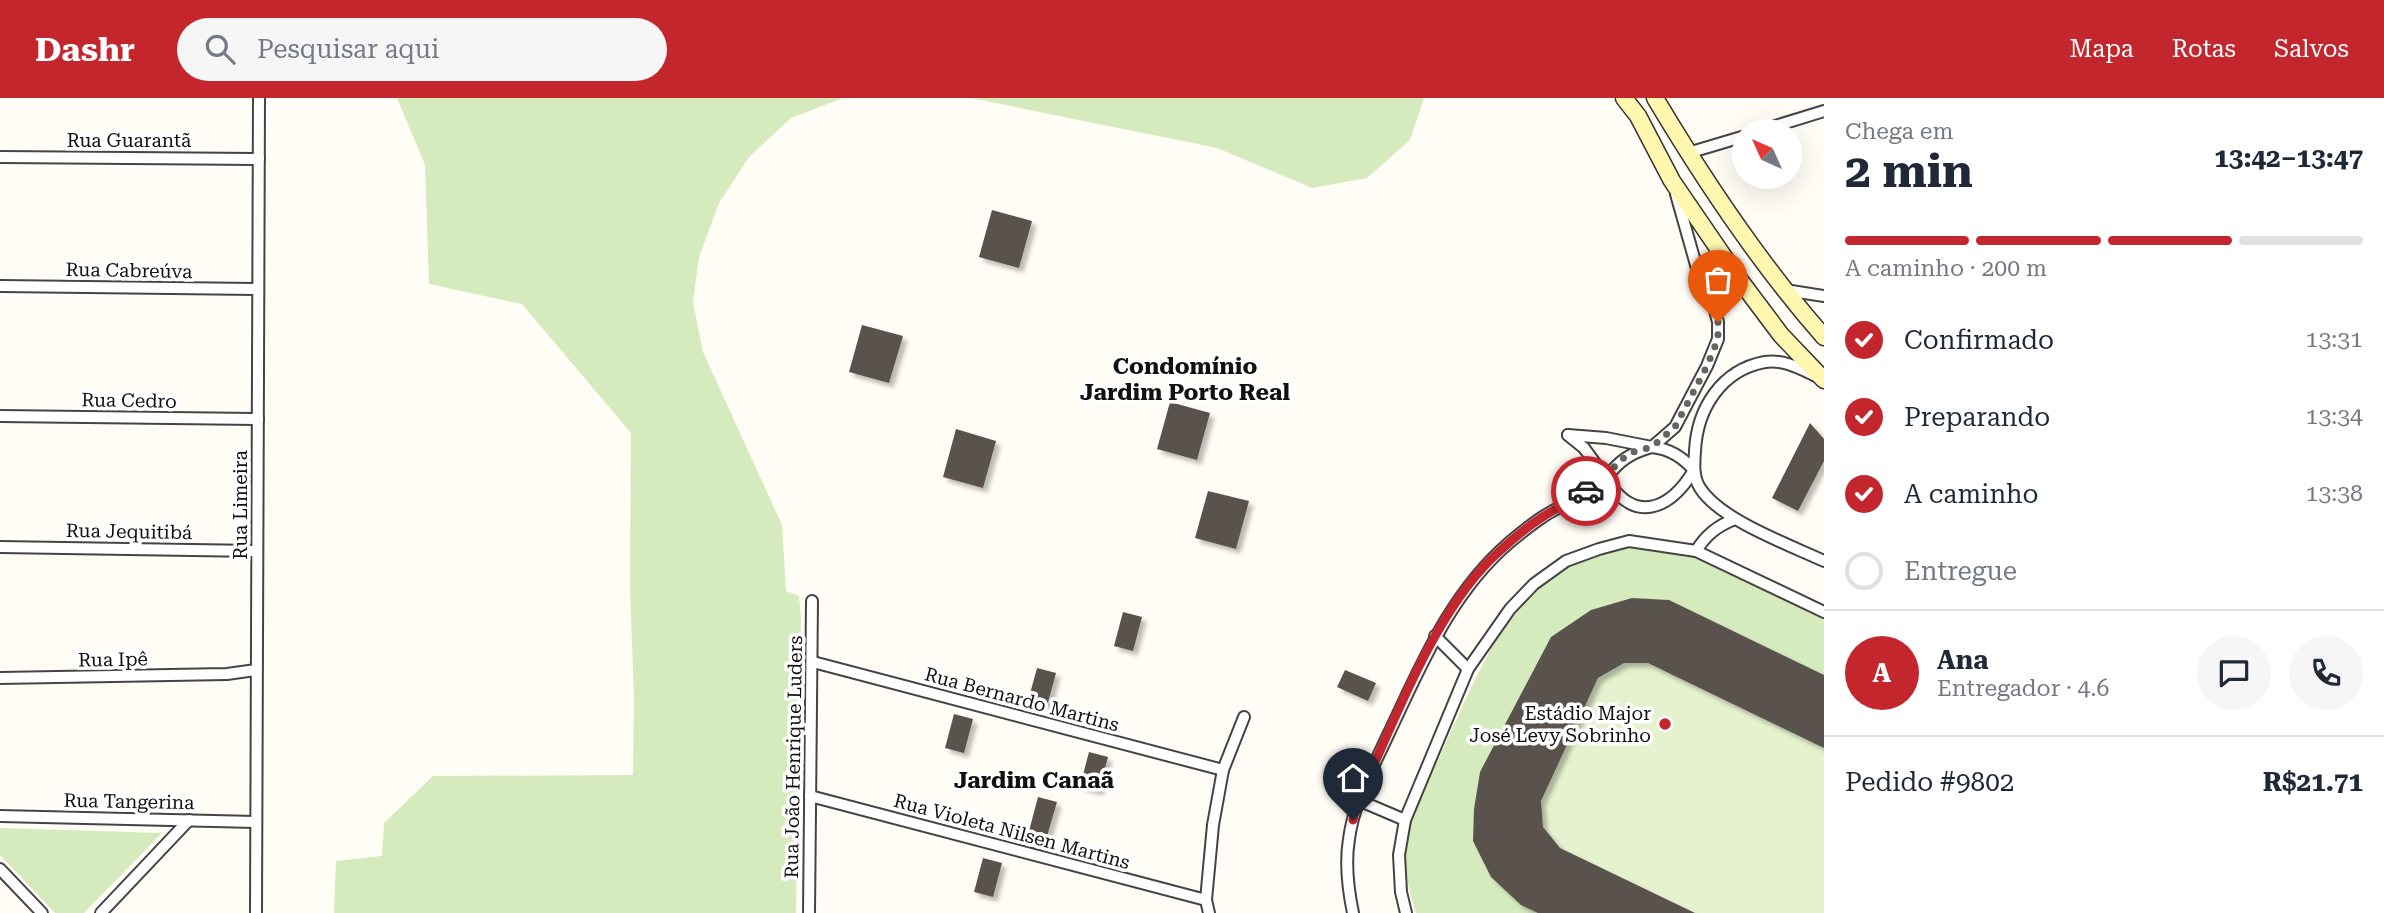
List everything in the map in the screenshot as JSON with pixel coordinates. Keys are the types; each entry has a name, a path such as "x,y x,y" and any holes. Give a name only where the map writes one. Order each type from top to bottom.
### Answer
{"main road":[{"path":"1624,98 1638,116 1672,181 1748,290 1781,335 1823,379"},
{"path":"1655,98 1688,153 1782,289 1824,337"}],"street":[{"name":"Rua Limeira","path":"256,913 259,98"},
{"path":"1798,119 1824,111"},
{"path":"1688,153 1732,140"},
{"name":"Rua Guarantã","path":"0,157 258,159"},
{"path":"1573,502 1606,478 1618,462 1633,452 1652,447 1675,427 1718,339 1718,322 1713,304 1698,272 1672,181"},
{"name":"Rua Cabreúva","path":"0,286 258,289"},
{"path":"1782,289 1824,296"},
{"path":"1823,379 1788,363 1768,361 1744,368 1721,384 1704,409 1696,433 1694,470 1698,486 1710,501 1735,519 1824,561"},
{"name":"Rua Cedro","path":"0,416 258,419"},
{"path":"1568,435 1606,438 1671,451 1684,458 1694,470 1684,486 1671,499 1655,507 1639,507 1624,501 1613,491 1584,449 1568,435"},
{"path":"1353,913 1348,891 1349,839 1358,800 1435,636 1490,560 1532,525 1554,510 1573,502 1613,491"},
{"path":"1696,551 1704,538 1718,526 1735,519"},
{"path":"1406,913 1401,892 1399,855 1405,820 1468,669 1510,609 1534,584 1566,561 1629,541 1696,551 1824,612"},
{"name":"Rua Jequitibá","path":"0,547 257,551"},
{"name":"Rua João Henrique Luders","path":"809,913 813,662 811,601"},
{"path":"1435,636 1468,669"},
{"name":"Rua Bernardo Martins","path":"813,662 1223,770"},
{"name":"Rua Ipê","path":"0,678 226,674 256,670"},
{"name":"Rua Ipê","path":"226,674 255,684"},
{"path":"1209,913 1206,900 1213,825 1223,770 1244,717"},
{"name":"Rua Violeta Nilsen Martins","path":"810,796 1206,900"},
{"path":"1358,800 1405,820"},
{"name":"Rua Tangerina","path":"0,816 256,822"},
{"path":"101,913 189,820"},
{"path":"0,869 42,913"}],"green space":[{"path":"397,98 843,98 791,118 749,157 719,203 699,257 693,302 703,352 782,525 786,591 799,596 801,618 796,913 334,913 336,861 382,856 384,823 433,776 633,775 631,433 522,304 429,284 425,165"},
{"path":"971,98 1424,98 1410,140 1367,178 1312,188 1217,148"},
{"name":"Estádio Major José Levy Sobrinho","path":"1628,546 1660,548 1693,556 1824,618 1824,913 1416,913 1406,870 1408,830 1423,792 1492,647 1518,607 1553,573 1589,555"},
{"name":"Estádio Major José Levy Sobrinho","path":"1632,599 1824,675 1824,913 1538,913 1521,905 1491,877 1473,841 1474,809 1480,772 1551,637 1591,610"},
{"path":"0,828 162,833 84,913 55,913 0,855"}],"building":[{"path":"992,210 1032,221 1019,268 979,257"},
{"path":"862,325 903,336 889,383 849,372"},
{"path":"1170,402 1210,413 1197,460 1157,449"},
{"path":"1810,423 1824,439 1824,461 1798,511 1772,498"},
{"path":"956,429 996,441 983,488 943,477"},
{"path":"1208,491 1249,501 1236,549 1195,538"},
{"path":"1632,598 1669,600 1824,675 1824,748 1648,663 1624,663 1598,678 1541,801 1543,827 1560,848 1695,913 1538,913 1521,905 1491,877 1473,841 1474,809 1480,772 1551,637 1591,610"},
{"path":"1123,612 1142,617 1133,651 1114,646"},
{"path":"1037,668 1056,673 1047,706 1028,701"},
{"path":"1345,670 1376,683 1368,701 1337,687"},
{"path":"954,714 973,719 964,753 945,748"},
{"path":"1089,752 1108,757 1099,791 1080,786"},
{"path":"1038,797 1057,802 1047,836 1029,831"},
{"path":"983,858 1002,863 993,897 974,892"}],"way so far":[{"path":"1586,491 1606,478 1618,462 1633,452 1652,447 1675,427 1707,366 1718,339 1718,322"}],"place":[{"name":"Estádio Major José Levy Sobrinho","path":"1665,724"}],"district":[{"name":"Condomínio Jardim Porto Real","path":"1185,379"},
{"name":"Jardim Canaã","path":"1034,780"}],"route":[{"path":"1353,820 1358,800 1435,636 1469,586 1490,560 1511,541 1586,491"}]}
